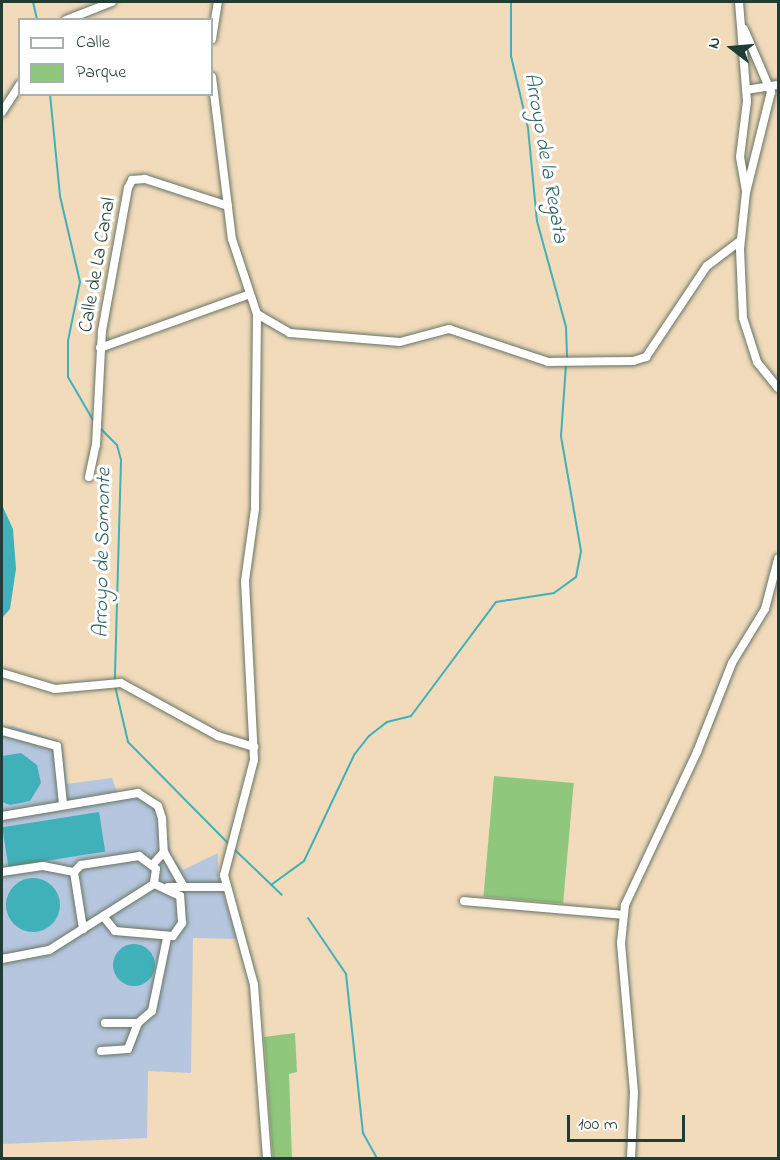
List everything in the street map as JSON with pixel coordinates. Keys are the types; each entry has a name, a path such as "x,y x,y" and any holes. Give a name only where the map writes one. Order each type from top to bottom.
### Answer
{"street":[{"path":"71,18 112,2"},
{"path":"213,33 218,2"},
{"path":"739,2 744,29 746,90 740,146 746,192"},
{"path":"744,29 769,86 746,192 740,241 745,333 778,388"},
{"path":"213,85 232,239 256,314 255,509 245,581 254,747 250,784 226,854 227,887 254,985 267,1158"},
{"path":"746,90 778,85"},
{"path":"2,112 18,87"},
{"name":"Calle de La Canal","path":"89,477 96,445 100,348 132,180 145,179 228,206"},
{"path":"256,314 301,334 400,342 449,329 519,356 566,362 646,357 694,283 740,241"},
{"name":"Calle de La Canal","path":"100,348 250,294"},
{"path":"631,1158 634,1092 623,915 630,885 697,752 732,663 775,596 778,559"},
{"path":"2,673 55,689 121,683 218,736 254,747"},
{"path":"2,731 57,746 63,804"},
{"path":"2,816 138,793 158,806 164,852 184,887"},
{"path":"154,884 154,863 164,852"},
{"path":"74,872 81,865 139,856 154,863"},
{"path":"2,872 44,866 74,872"},
{"path":"74,872 83,929"},
{"path":"2,959 49,950 154,884 168,887 227,887"},
{"path":"103,916 115,931 167,938 178,930 184,915 180,896 168,887"},
{"path":"464,901 623,915"},
{"path":"101,1050 132,1046 138,1023 156,1002 167,938"},
{"path":"105,1023 138,1023"}],"shaded area":[{"path":"13,726 62,743 67,784 112,778 117,792 140,790 160,803 172,857 183,870 218,853 218,876 237,939 193,938 191,1073 148,1071 147,1138 2,1144 2,728"}],"green space":[{"path":"494,776 574,783 563,904 483,897"},
{"path":"295,1033 297,1072 289,1074 292,1158 273,1158 264,1037"}],"water":[{"path":"2,505 13,529 16,569 10,609 3,617"},
{"path":"21,753 37,765 41,783 30,801 10,805 2,802 2,756"},
{"path":"99,812 105,852 8,867 2,827"},
{"path":"33,878 43,880 52,886 58,895 60,905 58,915 52,924 43,930 33,932 23,930 14,924 8,915 6,905 8,895 14,886 23,880"},
{"path":"134,944 142,945 149,950 154,957 154,973 149,980 142,985 134,986 126,985 119,980 114,973 113,965 114,957 119,950 126,945"}],"waterway":[{"name":"Arroyo de Somonte","path":"33,2 37,18"},
{"name":"Arroyo de la Regata","path":"511,2 511,56 528,128 537,221 566,327 567,358"},
{"name":"Arroyo de Somonte","path":"50,96 60,196 80,282 68,341 68,377 93,420"},
{"name":"Arroyo de la Regata","path":"271,885 304,861 354,755 369,736 387,722 411,716 496,602 554,593 576,577 581,551 561,436 566,364"},
{"name":"Arroyo de Somonte","path":"99,427 117,445 121,460 115,680"},
{"name":"Arroyo de Somonte","path":"115,686 128,742 228,843"},
{"name":"Arroyo de Somonte","path":"234,849 282,895"},
{"name":"Arroyo de Somonte","path":"308,918 346,974 363,1133 377,1158"}]}
